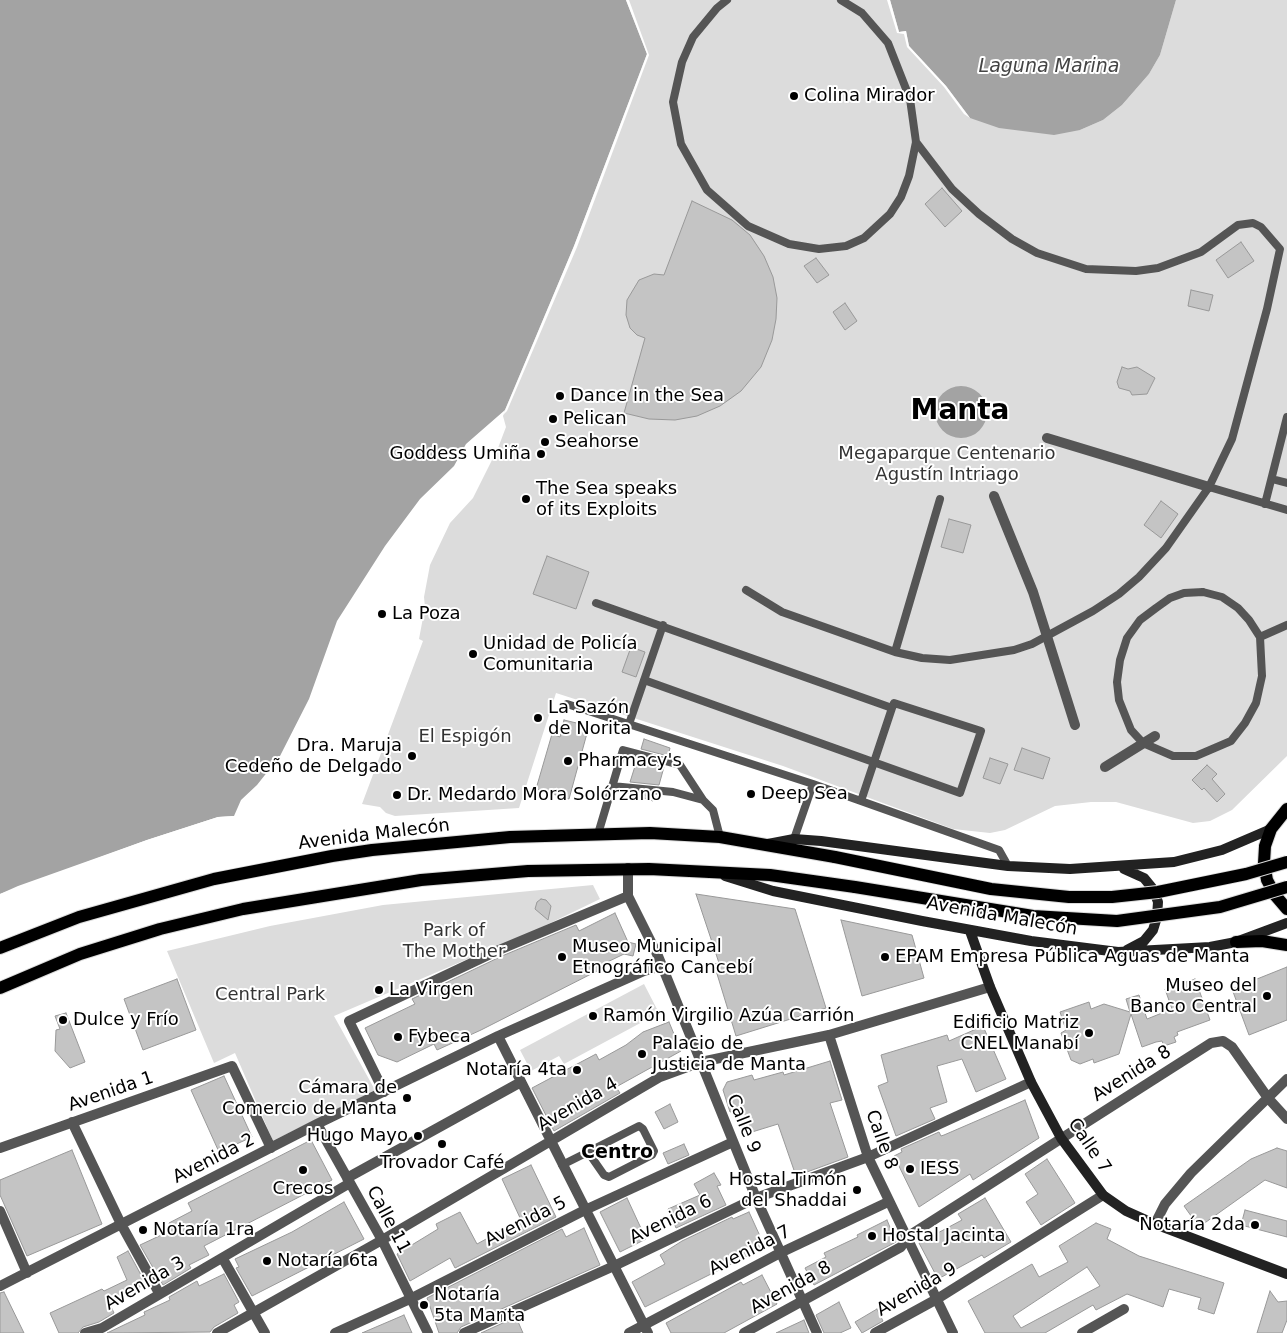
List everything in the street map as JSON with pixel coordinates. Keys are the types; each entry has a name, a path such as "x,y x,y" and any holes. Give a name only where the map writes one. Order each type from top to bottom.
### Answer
{"main road":[{"path":"1287,809 1271,829 1265,846 1264,863 1267,880 1275,895 1287,909"},
{"name":"Avenida Malecón","path":"765,844 794,839 1008,866 1070,869 1118,867 1184,860 1222,850 1271,829"},
{"name":"Avenida Malecón","path":"0,948 79,917 214,879 289,863 372,850 500,838 650,833 720,837 835,857 991,889 1069,897 1112,897 1158,892 1246,874 1287,862"},
{"path":"1118,867 1132,870 1144,878 1153,889 1158,902 1158,917 1153,930 1144,941 1132,949 1118,952"},
{"name":"Avenida Malecón","path":"0,988 80,954 160,930 243,909 421,880 528,871 628,868 770,875 1033,916 1117,921 1220,906 1287,887"},
{"name":"Avenida Malecón","path":"712,872 772,891 970,930 1118,952 1160,952 1236,942 1287,923"},
{"name":"Calle 7","path":"970,930 990,987 1031,1082 1061,1138 1103,1195 1126,1211 1155,1224 1287,1274"},
{"path":"1236,942 1262,941 1287,945"}],"street":[{"path":"1047,438 1210,487"},
{"path":"994,496 1034,592 1075,725"},
{"path":"1105,767 1155,736"},
{"name":"Calle 9","path":"628,868 628,896 662,966 756,1198 817,1333"},
{"path":"384,1092 349,1021 499,950 628,896"},
{"name":"Avenida 2","path":"0,1286 317,1124 498,1036 644,971 662,966"},
{"name":"Avenida 4","path":"217,1333 382,1240 660,1076 702,1062 829,1034 990,987"},
{"name":"Calle 8","path":"829,1034 868,1157 888,1202 953,1333"},
{"path":"498,1036 646,1329"},
{"name":"Avenida 8","path":"744,1333 803,1299 902,1247 907,1238 1061,1138 1217,1041 1223,1041 1232,1047 1268,1098 1287,1119"},
{"name":"Avenida 1","path":"0,1148 232,1066 271,1148"},
{"path":"1155,1224 1181,1183 1287,1079"},
{"name":"Avenida 3","path":"87,1333 102,1328 159,1293 223,1258 348,1181 521,1082"},
{"name":"Avenida 6","path":"464,1333 614,1266 756,1198 868,1157 1031,1082"},
{"path":"72,1122 121,1224 159,1293"},
{"name":"Calle 11","path":"317,1124 382,1240 428,1333"},
{"name":"Avenida 5","path":"336,1333 410,1299 585,1210 733,1142"},
{"name":"Avenida 9","path":"875,1333 937,1299 1103,1195"},
{"name":"Avenida 7","path":"629,1333 646,1329 780,1253 888,1202"},
{"path":"0,1212 26,1273"},
{"path":"223,1258 255,1312 264,1333"},
{"path":"1082,1333 1124,1309"}],"lane":[{"path":"727,0 717,8 693,37 676,84 674,111 681,144 707,190 748,226 788,244 818,249 846,246 864,238 890,214 901,197 909,176 916,142 910,99 888,43 862,14 841,0"},
{"path":"746,590 782,612 894,652 922,658 950,660 1014,650 1048,636 1119,594 1139,577 1166,548 1210,487 1232,439 1267,308 1280,250 1268,234 1254,223 1246,222 1238,225 1201,252 1158,268 1136,271 1086,269 1066,264 1037,253 1012,239 979,214 952,189 916,142"},
{"path":"1265,504 1287,417"},
{"path":"1272,479 1287,483"},
{"path":"1210,487 1287,510"},
{"path":"894,652 940,499"},
{"path":"1203,592 1222,597 1238,608 1260,637 1263,656 1262,676 1256,702 1245,723 1231,741 1196,756 1173,756 1143,743 1131,730 1124,718 1119,700 1117,682 1120,660 1127,638 1140,620 1170,598 1184,593 1203,592"},
{"path":"596,603 663,625 892,708"},
{"path":"629,724 663,625"},
{"path":"1260,637 1287,625"},
{"path":"644,680 874,763 960,793 981,731 894,703 892,708 874,763 861,802"},
{"path":"567,704 813,784 998,850 1008,866"},
{"path":"598,834 622,750 680,766 703,800 713,810 720,837"},
{"path":"794,839 813,784"},
{"path":"612,786 673,792 703,800"},
{"path":"562,1165 639,1126 643,1129 654,1151 652,1155 609,1177 604,1175 588,1152"}],"green space":[{"name":"Megaparque Centenario Agustín Intriago","path":"626,0 890,0 899,32 906,31 922,60 946,86 970,118 1080,130 1103,120 1122,105 1149,74 1160,55 1176,0 1287,0 1287,756 1232,810 1210,821 1193,823 1116,802 1091,802 1055,806 1005,830 990,833 953,829 783,766 556,693 519,808 395,816 386,813 380,807 362,804 423,641 419,639 430,565 450,523 473,498 498,448 506,427 503,416 505,410 647,54"},
{"name":"Central Park","path":"593,885 600,899 538,929 334,1016 375,1090 273,1141 235,1053 214,1063 167,951 270,926 383,905"},
{"path":"644,984 659,1013 564,1064 559,1056 531,1071 520,1050"}],"water":[{"path":"0,0 626,0 647,54 574,246 505,410 466,444 454,466 420,499 385,546 337,621 309,699 280,756 257,785 241,800 234,816 218,817 147,840 0,894"},
{"name":"Laguna Marina","path":"890,0 1176,0 1160,55 1149,74 1122,105 1103,120 1080,130 1054,135 999,128 970,118 946,86 909,46 906,31 899,32"},
{"path":"961,386 971,388 979,394 985,402 987,412 985,422 979,430 971,436 961,438 951,436 943,430 937,422 935,412 937,402 943,394 951,388"}],"pier":[{"path":"626,0 629,0 649,55 577,247 507,411 503,415 574,246 647,54"},
{"path":"887,0 890,0 899,32 906,31 909,46 946,86 970,118 964,114 944,87 907,47 904,34 897,33"},
{"path":"234,816 234,818 219,819 147,842 0,896 0,894 18,886 147,840 218,817"}],"building":[{"path":"942,188 962,211 945,227 925,204"},
{"path":"692,201 732,220 750,235 764,256 773,277 777,298 772,340 761,367 741,391 720,406 697,416 675,420 649,419 624,413 645,338 637,335 630,328 626,315 627,300 639,280 654,274 664,275"},
{"path":"1241,242 1254,261 1228,278 1216,260"},
{"path":"816,258 829,275 817,283 804,266"},
{"path":"1191,290 1213,295 1209,311 1188,306"},
{"path":"845,303 857,321 845,330 833,312"},
{"path":"1122,367 1128,369 1137,367 1155,378 1147,394 1132,395 1130,391 1119,388 1117,382"},
{"path":"1161,501 1178,514 1161,538 1144,525"},
{"path":"949,519 971,525 963,553 941,547"},
{"path":"547,556 589,572 576,609 533,594"},
{"path":"631,647 645,652 636,677 622,672"},
{"name":"Pharmacy's","path":"564,720 589,726 569,799 536,789 552,734 560,737"},
{"path":"644,739 670,748 668,756 641,749"},
{"path":"1022,748 1050,758 1043,779 1014,770"},
{"path":"990,758 1008,764 1000,784 983,778"},
{"path":"637,760 664,767 659,785 630,782"},
{"path":"1207,765 1217,774 1212,779 1225,794 1217,802 1204,788 1202,790 1192,780"},
{"path":"628,793 655,796 653,801"},
{"path":"696,894 795,909 826,1008 736,1036 714,964 719,963"},
{"path":"541,899 546,900 551,906 548,920 535,909 537,902"},
{"path":"615,913 628,942 636,944 633,956 624,954 597,967 599,970 481,1030 437,1050 434,1044 397,1062 378,1055 365,1028 415,1004 412,999 502,956 576,925 579,931"},
{"name":"EPAM Empresa Pública Aguas de Manta","path":"841,920 912,935 924,978 862,996"},
{"path":"1287,967 1287,1020 1249,1035 1232,989"},
{"path":"177,979 196,1030 143,1050 124,999"},
{"path":"1195,979 1210,1020 1177,1032 1178,1035 1174,1037 1176,1042 1164,1046 1162,1041 1142,1047 1131,1014 1119,1054 1094,1063 1093,1059 1080,1064 1071,1060 1061,1033 1066,1030 1060,1012 1089,1002 1091,1009 1104,1004 1130,1012 1126,999 1139,995 1147,1019 1172,1009 1165,989"},
{"path":"66,1013 85,1062 70,1068 55,1051 56,1030 60,1029 55,1016"},
{"path":"669,1022 681,1051 616,1087 620,1093 554,1131 532,1088 596,1054 599,1060 626,1045 643,1032"},
{"path":"983,1026 1006,1079 976,1092 962,1059 937,1066 947,1102 930,1108 935,1119 896,1136 878,1086 888,1082 881,1055 947,1035 949,1041"},
{"path":"830,1061 842,1100 830,1103 848,1157 796,1176 778,1124 752,1132 742,1108 730,1112 723,1090 727,1082 752,1075 754,1080 783,1072 784,1075"},
{"path":"224,1076 252,1137 219,1152 191,1090"},
{"path":"1025,1100 1039,1138 973,1180 970,1174 919,1207 894,1156 902,1152 901,1149 939,1132 941,1136 944,1135"},
{"path":"670,1104 678,1122 664,1129 655,1112"},
{"path":"311,1140 332,1180 204,1246 209,1255 189,1265 191,1268 163,1285 140,1245 172,1230 169,1223 192,1211 188,1203"},
{"path":"684,1144 689,1155 668,1164 663,1153"},
{"path":"1277,1148 1287,1151 1287,1188 1265,1180 1199,1227 1184,1206 1251,1159"},
{"path":"72,1150 102,1224 27,1256 0,1195 0,1180"},
{"path":"1047,1159 1075,1203 1041,1225 1026,1202 1038,1194 1025,1174"},
{"path":"531,1165 556,1217 455,1268 450,1258 410,1281 397,1254 438,1229 436,1224 460,1212 477,1244 521,1220 502,1179"},
{"path":"714,1173 721,1185 717,1186 726,1205 676,1228 668,1209 700,1195 694,1184"},
{"path":"627,1198 646,1239 620,1252 600,1212"},
{"path":"985,1198 1011,1242 984,1258 982,1255 938,1279 919,1243 962,1220 958,1214"},
{"path":"344,1202 364,1239 252,1296 236,1268 239,1267 235,1259 292,1232"},
{"path":"1245,1210 1287,1221 1287,1237 1241,1225"},
{"path":"749,1212 765,1247 645,1307 632,1282 665,1264 660,1255 682,1241 732,1217 733,1219"},
{"path":"887,1220 896,1242 814,1285 805,1268 826,1257 824,1253 858,1237 857,1235"},
{"path":"1096,1223 1111,1229 1107,1239 1139,1256 1224,1283 1214,1314 1198,1309 1201,1298 1169,1289 1163,1307 1127,1294 1096,1310 1093,1305 1045,1333 985,1333 968,1301 1032,1264 1039,1277 1068,1262 1059,1246","holes":["1087,1267 1100,1286 1021,1328 1013,1316"]},
{"path":"584,1228 600,1265 461,1327 457,1333 439,1333 427,1298 562,1229 566,1237"},
{"path":"128,1251 146,1284 109,1302 114,1313 99,1322 83,1327 78,1333 59,1333 50,1313 102,1289 104,1291 127,1280 117,1257"},
{"path":"224,1274 239,1302 234,1305 238,1313 214,1327 210,1332 107,1333 145,1315 144,1312 170,1300 169,1297 197,1281 199,1286"},
{"path":"762,1275 777,1304 724,1333 671,1333 666,1323 741,1282 743,1285"},
{"path":"1270,1291 1278,1302 1287,1301 1287,1320 1282,1333 1257,1333"},
{"path":"4,1292 24,1333 0,1333 0,1293"},
{"path":"839,1302 851,1328 840,1333 824,1333 816,1315"},
{"path":"877,1309 883,1321 862,1333 855,1322"},
{"path":"404,1315 412,1333 362,1333"},
{"path":"516,1317 523,1333 481,1333"},
{"path":"804,1320 809,1333 776,1333"}],"place":[{"name":"Colina Mirador","path":"794,96"},
{"name":"Dance in the Sea","path":"560,396"},
{"name":"Pelican","path":"553,419"},
{"name":"Seahorse","path":"545,442"},
{"name":"Goddess Umiña","path":"541,454"},
{"name":"The Sea speaks of its Exploits","path":"526,499"},
{"name":"La Poza","path":"382,614"},
{"name":"Unidad de Policía Comunitaria","path":"473,654"},
{"name":"La Sazón de Norita","path":"538,718"},
{"name":"Dra. Maruja Cedeño de Delgado","path":"412,756"},
{"name":"Pharmacy's","path":"568,761"},
{"name":"Deep Sea","path":"751,794"},
{"name":"Dr. Medardo Mora Solórzano","path":"397,795"},
{"name":"Museo Municipal Etnográfico Cancebí","path":"562,957"},
{"name":"EPAM Empresa Pública Aguas de Manta","path":"885,957"},
{"name":"La Virgen","path":"379,990"},
{"name":"Museo del Banco Central","path":"1267,996"},
{"name":"Ramón Virgilio Azúa Carrión","path":"593,1016"},
{"name":"Dulce y Frío","path":"63,1020"},
{"name":"Edificio Matriz CNEL Manabí","path":"1089,1033"},
{"name":"Fybeca","path":"398,1037"},
{"name":"Palacio de Justicia de Manta","path":"642,1054"},
{"name":"Notaría 4ta","path":"577,1070"},
{"name":"Cámara de Comercio de Manta","path":"407,1098"},
{"name":"Hugo Mayo","path":"418,1136"},
{"name":"Trovador Café","path":"442,1144"},
{"name":"IESS","path":"910,1169"},
{"name":"Crecos","path":"303,1170"},
{"name":"Hostal Timón del Shaddai","path":"857,1190"},
{"name":"Notaría 2da","path":"1255,1225"},
{"name":"Notaría 1ra","path":"143,1230"},
{"name":"Hostal Jacinta","path":"872,1236"},
{"name":"Notaría 6ta","path":"267,1261"},
{"name":"Notaría 5ta Manta","path":"424,1305"}],"district":[{"name":"Manta","path":"960,412"},
{"name":"Centro","path":"617,1153"}],"park label":[{"name":"El Espigón","path":"465,737"},
{"name":"Park of The Mother","path":"454,941"}]}
